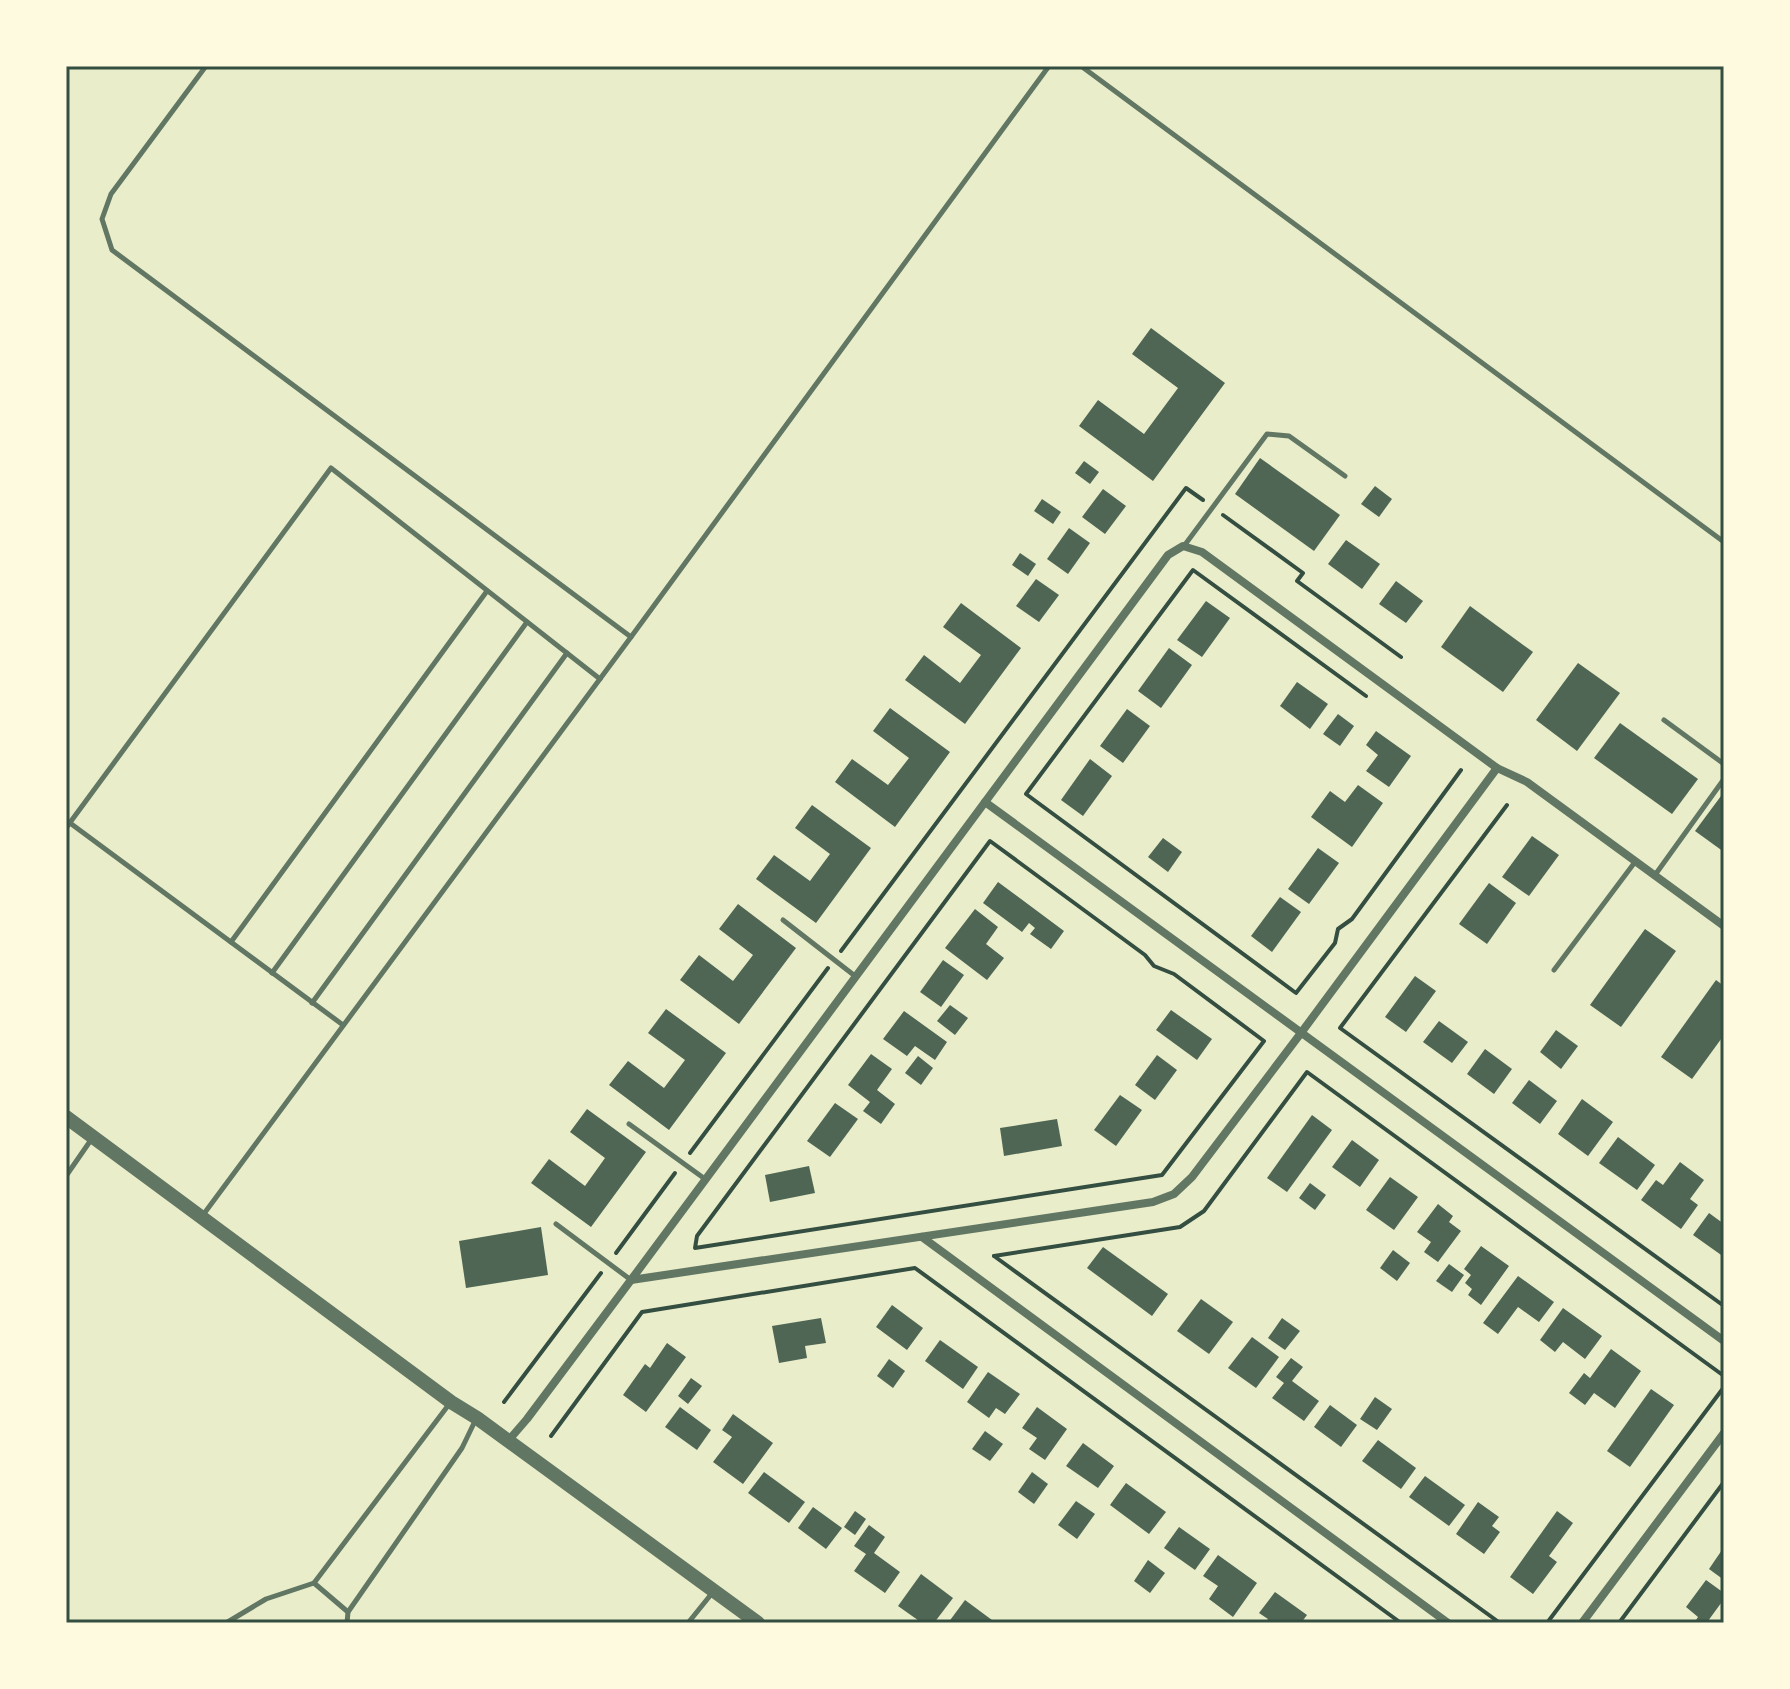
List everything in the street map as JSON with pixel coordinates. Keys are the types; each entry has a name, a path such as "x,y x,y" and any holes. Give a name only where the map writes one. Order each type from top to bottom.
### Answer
{"street":[{"path":"508,1441 631,1280 1168,555 1183,546 1202,552 1497,768 1527,782 1724,926"},
{"path":"631,1280 1153,1202 1174,1194 1192,1177 1497,768"},
{"path":"985,802 1724,1341"},
{"path":"66,1117 451,1402 758,1623"},
{"path":"922,1237 1448,1623"},
{"path":"1582,1623 1724,1433"}],"lane":[{"path":"206,66 111,194 102,219 112,250 631,637"},
{"path":"202,1216 1049,66"},
{"path":"1081,66 1724,542"},
{"path":"1183,546 1267,434 1289,436 1345,476"},
{"path":"343,1025 68,825 331,468 600,679"},
{"path":"231,942 487,591"},
{"path":"272,973 527,622"},
{"path":"312,1003 567,653"},
{"path":"1664,720 1724,764"},
{"path":"1654,876 1724,779"},
{"path":"1554,970 1635,861"},
{"path":"783,920 855,976"},
{"path":"629,1124 705,1179"},
{"path":"66,1176 93,1137"},
{"path":"556,1224 631,1280"},
{"path":"226,1623 266,1599 314,1583 451,1402"},
{"path":"347,1623 348,1612 462,1448 477,1418"},
{"path":"314,1583 348,1612"},
{"path":"688,1623 713,1591"}],"path":[{"path":"1366,696 1193,570 1026,794 1296,993 1335,943 1338,929 1352,919 1461,770"},
{"path":"1507,805 1340,1028 1724,1306"},
{"path":"990,841 1145,955 1154,966 1174,974 1264,1041 1162,1175 695,1248 697,1236 990,841"},
{"path":"1500,1623 994,1256 1180,1227 1204,1211 1307,1072 1724,1376"},
{"path":"551,1436 642,1312 915,1268 1401,1623"},
{"path":"1547,1623 1724,1387"},
{"path":"1619,1623 1724,1482"}],"building":[{"path":"1151,328 1225,383 1153,481 1079,426 1098,400 1144,434 1178,388 1132,354"},
{"path":"1260,458 1340,515 1314,551 1235,494"},
{"path":"1084,461 1099,472 1090,484 1075,473"},
{"path":"1375,486 1392,499 1379,517 1361,504"},
{"path":"1103,489 1126,506 1105,534 1082,517"},
{"path":"1042,499 1061,512 1053,524 1034,511"},
{"path":"1069,528 1090,543 1068,574 1047,559"},
{"path":"1346,540 1380,564 1362,589 1328,564"},
{"path":"1020,553 1036,564 1028,576 1012,565"},
{"path":"1036,579 1059,595 1039,622 1016,606"},
{"path":"1396,581 1423,601 1406,623 1379,604"},
{"path":"1206,601 1230,618 1202,657 1177,640"},
{"path":"961,603 1021,648 965,724 905,680 924,655 960,683 981,655 943,627"},
{"path":"1470,606 1533,652 1503,692 1441,647"},
{"path":"1169,648 1192,665 1161,708 1138,691"},
{"path":"1578,663 1620,693 1577,751 1536,720"},
{"path":"1297,682 1328,704 1310,729 1280,706"},
{"path":"890,708 950,752 895,827 835,782 852,759 888,785 909,758 873,731"},
{"path":"1127,709 1150,726 1123,763 1100,746"},
{"path":"1338,714 1354,726 1340,746 1323,734"},
{"path":"1620,723 1698,779 1672,814 1594,758"},
{"path":"1376,731 1411,756 1389,787 1366,771 1378,755 1366,745"},
{"path":"1090,759 1112,776 1083,816 1061,800"},
{"path":"1358,785 1383,803 1352,847 1311,817 1330,791 1345,802"},
{"path":"1721,796 1724,798 1724,852 1695,831"},
{"path":"812,805 871,848 816,923 756,879 774,855 810,881 830,854 795,828"},
{"path":"1532,836 1559,855 1529,896 1502,877"},
{"path":"1163,838 1182,852 1168,872 1148,857"},
{"path":"1318,848 1339,863 1309,904 1288,889"},
{"path":"998,882 1064,931 1051,949 1030,934 1035,928 1029,923 1022,932 983,903"},
{"path":"1489,883 1516,903 1487,944 1459,924"},
{"path":"1280,897 1301,912 1272,952 1251,936"},
{"path":"738,904 796,948 739,1024 680,980 699,955 733,981 753,955 719,929"},
{"path":"975,909 998,927 986,944 1004,958 987,980 945,948"},
{"path":"1645,929 1676,951 1621,1027 1590,1005"},
{"path":"943,960 964,975 941,1007 920,992"},
{"path":"1415,976 1436,991 1406,1032 1385,1017"},
{"path":"1716,980 1724,986 1724,1035 1692,1079 1661,1057"},
{"path":"950,1005 968,1018 955,1035 937,1021"},
{"path":"666,1009 726,1053 669,1130 609,1085 628,1061 664,1088 685,1060 648,1033"},
{"path":"1171,1010 1212,1039 1197,1060 1156,1030"},
{"path":"904,1011 947,1042 935,1060 915,1046 907,1056 883,1039"},
{"path":"1439,1021 1468,1042 1452,1063 1423,1042"},
{"path":"1556,1030 1578,1046 1561,1069 1540,1052"},
{"path":"1485,1049 1512,1069 1494,1094 1467,1074"},
{"path":"871,1054 892,1069 877,1090 895,1104 881,1124 863,1111 870,1102 848,1085"},
{"path":"1157,1055 1177,1070 1155,1100 1135,1085"},
{"path":"918,1056 933,1068 921,1085 905,1073"},
{"path":"1529,1080 1557,1101 1540,1124 1512,1103"},
{"path":"1120,1095 1142,1110 1116,1146 1094,1130"},
{"path":"1582,1099 1613,1122 1588,1156 1558,1134"},
{"path":"835,1103 858,1119 830,1157 807,1141"},
{"path":"587,1109 646,1152 591,1227 531,1183 549,1159 585,1186 605,1158 570,1132"},
{"path":"1312,1115 1332,1130 1287,1192 1267,1178"},
{"path":"1057,1119 1062,1146 1004,1156 1000,1128"},
{"path":"1618,1137 1655,1165 1637,1190 1599,1163"},
{"path":"1352,1140 1379,1160 1360,1187 1332,1167"},
{"path":"1680,1162 1704,1180 1690,1199 1698,1205 1681,1229 1641,1200 1656,1180 1663,1185"},
{"path":"809,1166 815,1193 770,1202 765,1175"},
{"path":"1390,1177 1418,1197 1394,1230 1366,1210"},
{"path":"1310,1183 1326,1195 1315,1210 1299,1198"},
{"path":"1438,1204 1453,1216 1449,1222 1461,1231 1438,1262 1424,1252 1431,1242 1417,1232"},
{"path":"1709,1213 1724,1224 1724,1257 1693,1235"},
{"path":"541,1227 548,1275 466,1288 459,1241"},
{"path":"1481,1246 1509,1266 1481,1305 1468,1295 1472,1289 1465,1283 1471,1275 1464,1269"},
{"path":"1103,1247 1168,1294 1152,1316 1087,1268"},
{"path":"1393,1250 1410,1263 1397,1281 1380,1268"},
{"path":"1449,1264 1464,1275 1452,1292 1436,1281"},
{"path":"1518,1276 1554,1302 1539,1322 1518,1307 1498,1334 1483,1323"},
{"path":"1201,1299 1233,1322 1209,1354 1177,1331"},
{"path":"892,1305 923,1328 907,1350 876,1327"},
{"path":"1563,1308 1602,1336 1585,1359 1563,1342 1555,1352 1540,1340"},
{"path":"821,1318 826,1343 805,1346 807,1358 779,1363 772,1326"},
{"path":"1282,1318 1300,1331 1285,1350 1268,1338"},
{"path":"1252,1337 1279,1357 1256,1388 1228,1368"},
{"path":"940,1340 978,1367 963,1389 925,1361"},
{"path":"667,1343 686,1357 646,1412 623,1395 645,1364 650,1368"},
{"path":"1611,1349 1641,1371 1615,1408 1594,1393 1585,1405 1569,1393 1584,1373 1590,1378"},
{"path":"1291,1358 1303,1367 1292,1381 1319,1401 1304,1421 1272,1398 1284,1383 1276,1377"},
{"path":"889,1359 905,1371 893,1388 877,1376"},
{"path":"988,1372 1020,1394 1005,1414 996,1408 989,1418 967,1402"},
{"path":"691,1378 702,1386 688,1404 678,1396"},
{"path":"1651,1389 1674,1405 1630,1467 1607,1451"},
{"path":"1375,1397 1392,1409 1377,1430 1360,1419"},
{"path":"1330,1405 1357,1425 1341,1447 1314,1427"},
{"path":"680,1407 711,1430 697,1450 665,1427"},
{"path":"1037,1407 1067,1429 1045,1460 1029,1449 1037,1438 1022,1428"},
{"path":"733,1414 773,1443 743,1484 713,1462 732,1437 722,1430"},
{"path":"985,1431 1003,1444 990,1461 972,1449"},
{"path":"1378,1440 1416,1468 1401,1489 1362,1461"},
{"path":"1083,1443 1114,1466 1098,1488 1066,1466"},
{"path":"764,1472 805,1502 789,1523 748,1493"},
{"path":"1032,1472 1048,1484 1034,1504 1018,1492"},
{"path":"1425,1476 1465,1505 1449,1526 1409,1497"},
{"path":"1126,1483 1166,1512 1149,1534 1110,1505"},
{"path":"1076,1501 1095,1514 1077,1539 1058,1525"},
{"path":"1478,1502 1499,1517 1492,1526 1500,1532 1484,1554 1456,1534"},
{"path":"813,1507 842,1528 826,1549 798,1528"},
{"path":"855,1511 866,1519 855,1535 844,1527"},
{"path":"1557,1511 1573,1523 1549,1556 1557,1562 1533,1594 1510,1577"},
{"path":"869,1525 885,1537 874,1553 900,1572 885,1593 854,1571 866,1554 854,1546"},
{"path":"1179,1527 1210,1549 1195,1570 1164,1548"},
{"path":"1724,1547 1724,1580 1709,1569"},
{"path":"1218,1555 1257,1583 1233,1617 1209,1599 1218,1586 1203,1576"},
{"path":"1148,1560 1165,1573 1150,1593 1134,1581"},
{"path":"921,1574 953,1598 934,1623 922,1623 898,1606"},
{"path":"1706,1580 1724,1593 1724,1599 1708,1621 1710,1623 1694,1623 1698,1617 1686,1607"},
{"path":"1275,1592 1307,1615 1301,1623 1265,1623 1268,1619 1259,1613"},
{"path":"965,1600 996,1623 948,1623"}]}
